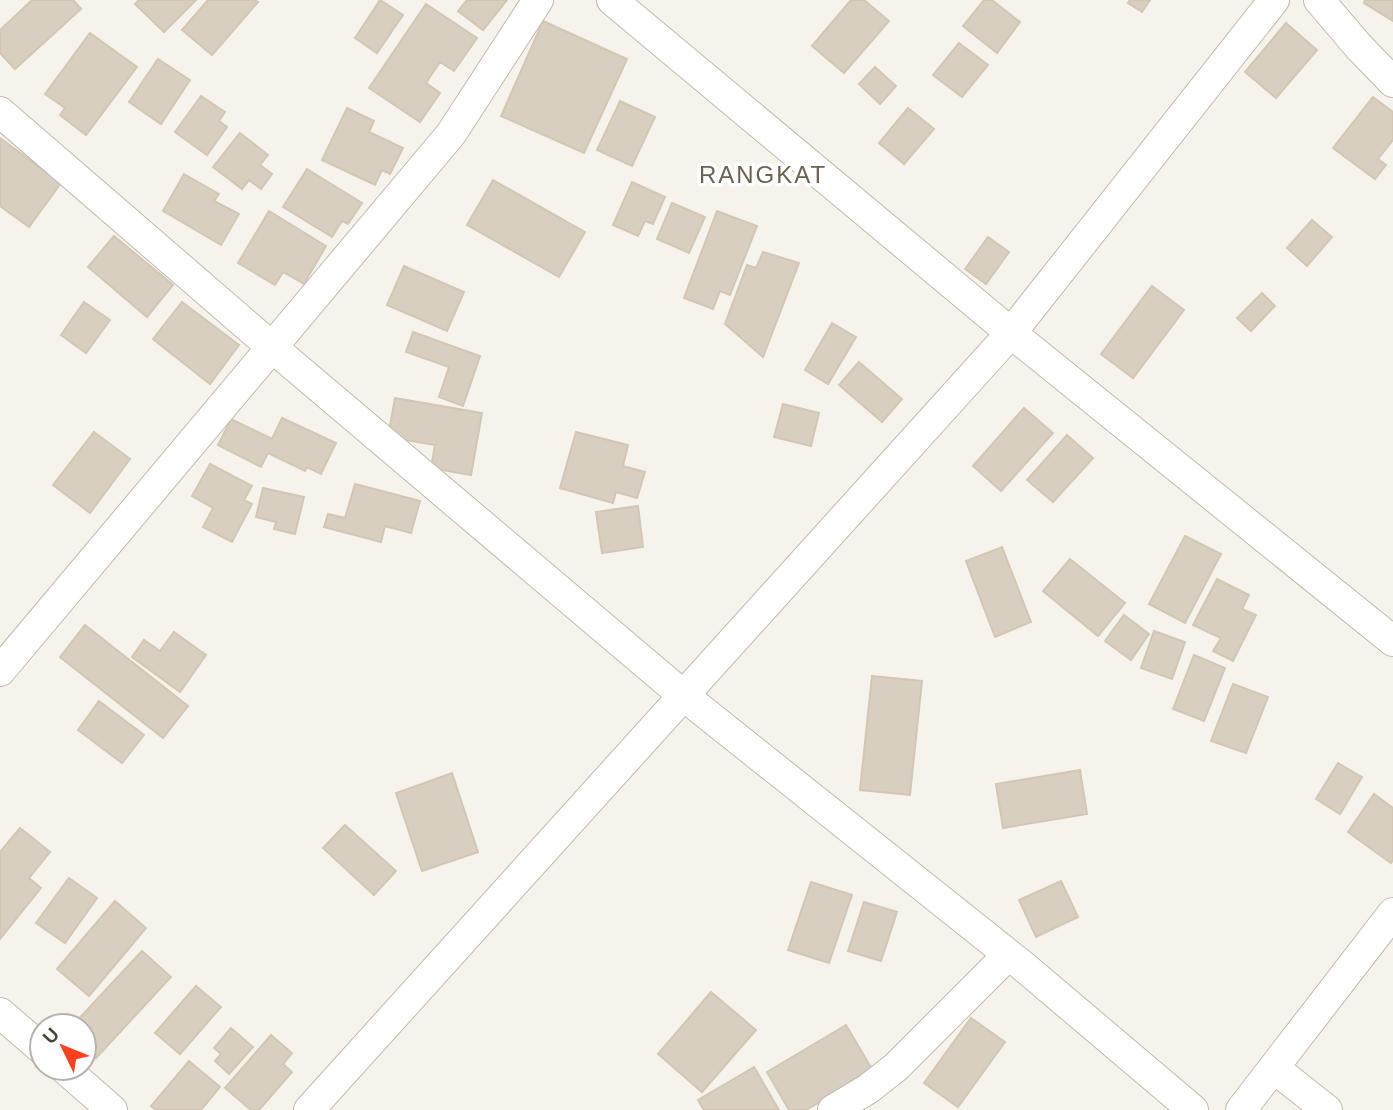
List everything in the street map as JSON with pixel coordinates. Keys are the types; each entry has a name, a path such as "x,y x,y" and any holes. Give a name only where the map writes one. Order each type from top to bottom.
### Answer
{"street":[{"path":"0,671 451,134 538,0"},
{"path":"612,0 1011,332 1393,641"},
{"path":"309,1110 1011,332 1274,0"},
{"path":"1319,0 1393,82"},
{"path":"0,112 273,348 684,696 1007,955 1193,1110"},
{"path":"1241,1110 1393,913"},
{"path":"833,1110 868,1089 896,1067 1007,955"},
{"path":"0,1013 28,1037"},
{"path":"1273,1068 1327,1110"},
{"path":"80,1082 112,1110"}],"building":[{"path":"32,0 73,0 81,9 15,69 0,53 0,30"},
{"path":"139,0 196,0 164,32 135,4"},
{"path":"208,0 258,2 212,55 182,30"},
{"path":"380,0 403,15 377,53 355,38"},
{"path":"467,0 507,0 483,30 458,11"},
{"path":"851,0 864,0 889,21 844,73 812,46"},
{"path":"984,0 992,0 1020,22 997,53 963,26"},
{"path":"1130,0 1150,0 1142,12 1128,3"},
{"path":"1365,0 1393,0 1393,21 1364,3"},
{"path":"426,4 477,38 454,71 440,62 426,83 440,93 420,122 369,88"},
{"path":"543,21 627,59 584,153 501,116"},
{"path":"1286,23 1317,50 1276,98 1245,72"},
{"path":"90,33 137,67 86,135 60,115 65,108 45,94"},
{"path":"959,43 988,65 962,97 933,75"},
{"path":"158,59 190,80 161,124 129,102"},
{"path":"875,67 896,86 880,104 859,84"},
{"path":"201,96 225,112 219,121 227,127 207,155 175,132"},
{"path":"1373,97 1393,112 1393,140 1378,159 1386,165 1375,179 1333,148"},
{"path":"620,101 655,117 632,166 597,150"},
{"path":"347,108 374,121 369,132 403,148 390,174 382,170 375,185 322,160"},
{"path":"908,108 934,129 904,164 879,143"},
{"path":"240,133 268,155 260,165 272,174 261,189 249,180 242,189 213,167"},
{"path":"0,138 61,183 29,227 0,206"},
{"path":"307,169 362,203 348,224 342,221 332,237 283,207"},
{"path":"184,174 219,194 214,201 239,214 221,245 163,211"},
{"path":"493,180 585,232 559,277 467,225"},
{"path":"632,182 665,197 653,224 645,221 638,236 613,225"},
{"path":"672,203 705,217 689,253 657,239"},
{"path":"269,211 326,246 304,284 283,272 275,285 238,263"},
{"path":"717,211 757,226 730,295 720,291 713,309 684,298"},
{"path":"1312,220 1332,237 1307,266 1287,248"},
{"path":"114,236 173,285 147,317 88,267"},
{"path":"988,237 1009,252 986,284 965,269"},
{"path":"763,252 799,263 763,357 725,324 747,265 756,268"},
{"path":"404,266 464,292 447,331 387,305"},
{"path":"1152,286 1184,310 1133,378 1101,354"},
{"path":"1262,293 1275,306 1251,331 1237,318"},
{"path":"84,302 110,320 86,353 61,335"},
{"path":"182,302 239,345 210,384 153,339"},
{"path":"832,323 856,337 828,384 805,370"},
{"path":"413,332 480,356 463,406 439,397 449,367 406,352"},
{"path":"859,362 902,399 882,422 839,385"},
{"path":"395,398 482,413 471,475 431,468 435,445 388,437"},
{"path":"783,404 819,413 811,446 774,437"},
{"path":"1024,408 1053,433 1001,491 973,466"},
{"path":"282,418 336,443 321,474 307,467 305,471 268,453 261,467 218,445 231,419 272,439"},
{"path":"94,432 130,459 90,513 53,485"},
{"path":"576,432 628,445 623,466 645,472 637,498 616,492 613,503 560,488"},
{"path":"1067,435 1093,458 1053,502 1027,480"},
{"path":"210,464 252,486 244,500 252,504 232,542 203,527 213,508 192,496"},
{"path":"355,484 420,501 411,533 385,526 381,542 324,527 328,514 345,518"},
{"path":"263,488 304,497 295,534 274,529 276,522 256,517"},
{"path":"638,506 643,547 602,553 596,512"},
{"path":"1185,536 1221,554 1185,623 1149,604"},
{"path":"1002,547 1031,622 995,637 966,561"},
{"path":"1070,559 1125,603 1098,636 1043,591"},
{"path":"1217,579 1249,595 1242,609 1256,615 1233,661 1213,651 1221,638 1193,625"},
{"path":"1124,615 1149,634 1131,660 1105,641"},
{"path":"85,625 188,706 163,738 60,657"},
{"path":"1154,631 1185,642 1172,679 1141,668"},
{"path":"174,632 206,655 180,692 132,657 144,640 160,651"},
{"path":"1194,655 1225,668 1204,721 1173,709"},
{"path":"872,676 922,681 910,795 860,790"},
{"path":"1233,684 1268,697 1246,753 1211,741"},
{"path":"99,701 144,735 122,763 78,730"},
{"path":"1338,763 1362,777 1340,814 1316,799"},
{"path":"1080,770 1087,814 1003,828 996,784"},
{"path":"452,773 478,852 422,871 396,793"},
{"path":"1374,794 1393,808 1391,863 1348,832"},
{"path":"345,825 396,871 374,895 323,848"},
{"path":"20,828 50,852 29,878 41,888 0,939 0,852"},
{"path":"69,878 97,898 65,943 36,923"},
{"path":"1061,881 1078,917 1036,937 1019,900"},
{"path":"811,882 852,895 829,963 788,950"},
{"path":"115,901 146,928 89,996 57,969"},
{"path":"864,902 897,912 881,961 848,951"},
{"path":"142,951 171,977 98,1056 98,1012 85,1012"},
{"path":"196,986 221,1007 180,1054 155,1033"},
{"path":"711,992 756,1030 702,1092 658,1054"},
{"path":"971,1018 1005,1042 958,1107 924,1083"},
{"path":"846,1025 873,1071 806,1110 789,1110 767,1072"},
{"path":"231,1028 253,1047 229,1074 215,1061 221,1054 214,1048"},
{"path":"271,1035 292,1053 283,1064 292,1072 259,1110 251,1110 225,1088"},
{"path":"189,1061 220,1087 201,1110 156,1110 151,1106"},
{"path":"754,1067 779,1110 704,1110 698,1100"}],"district":[{"name":"RANGKAT","path":"763,174"}]}
